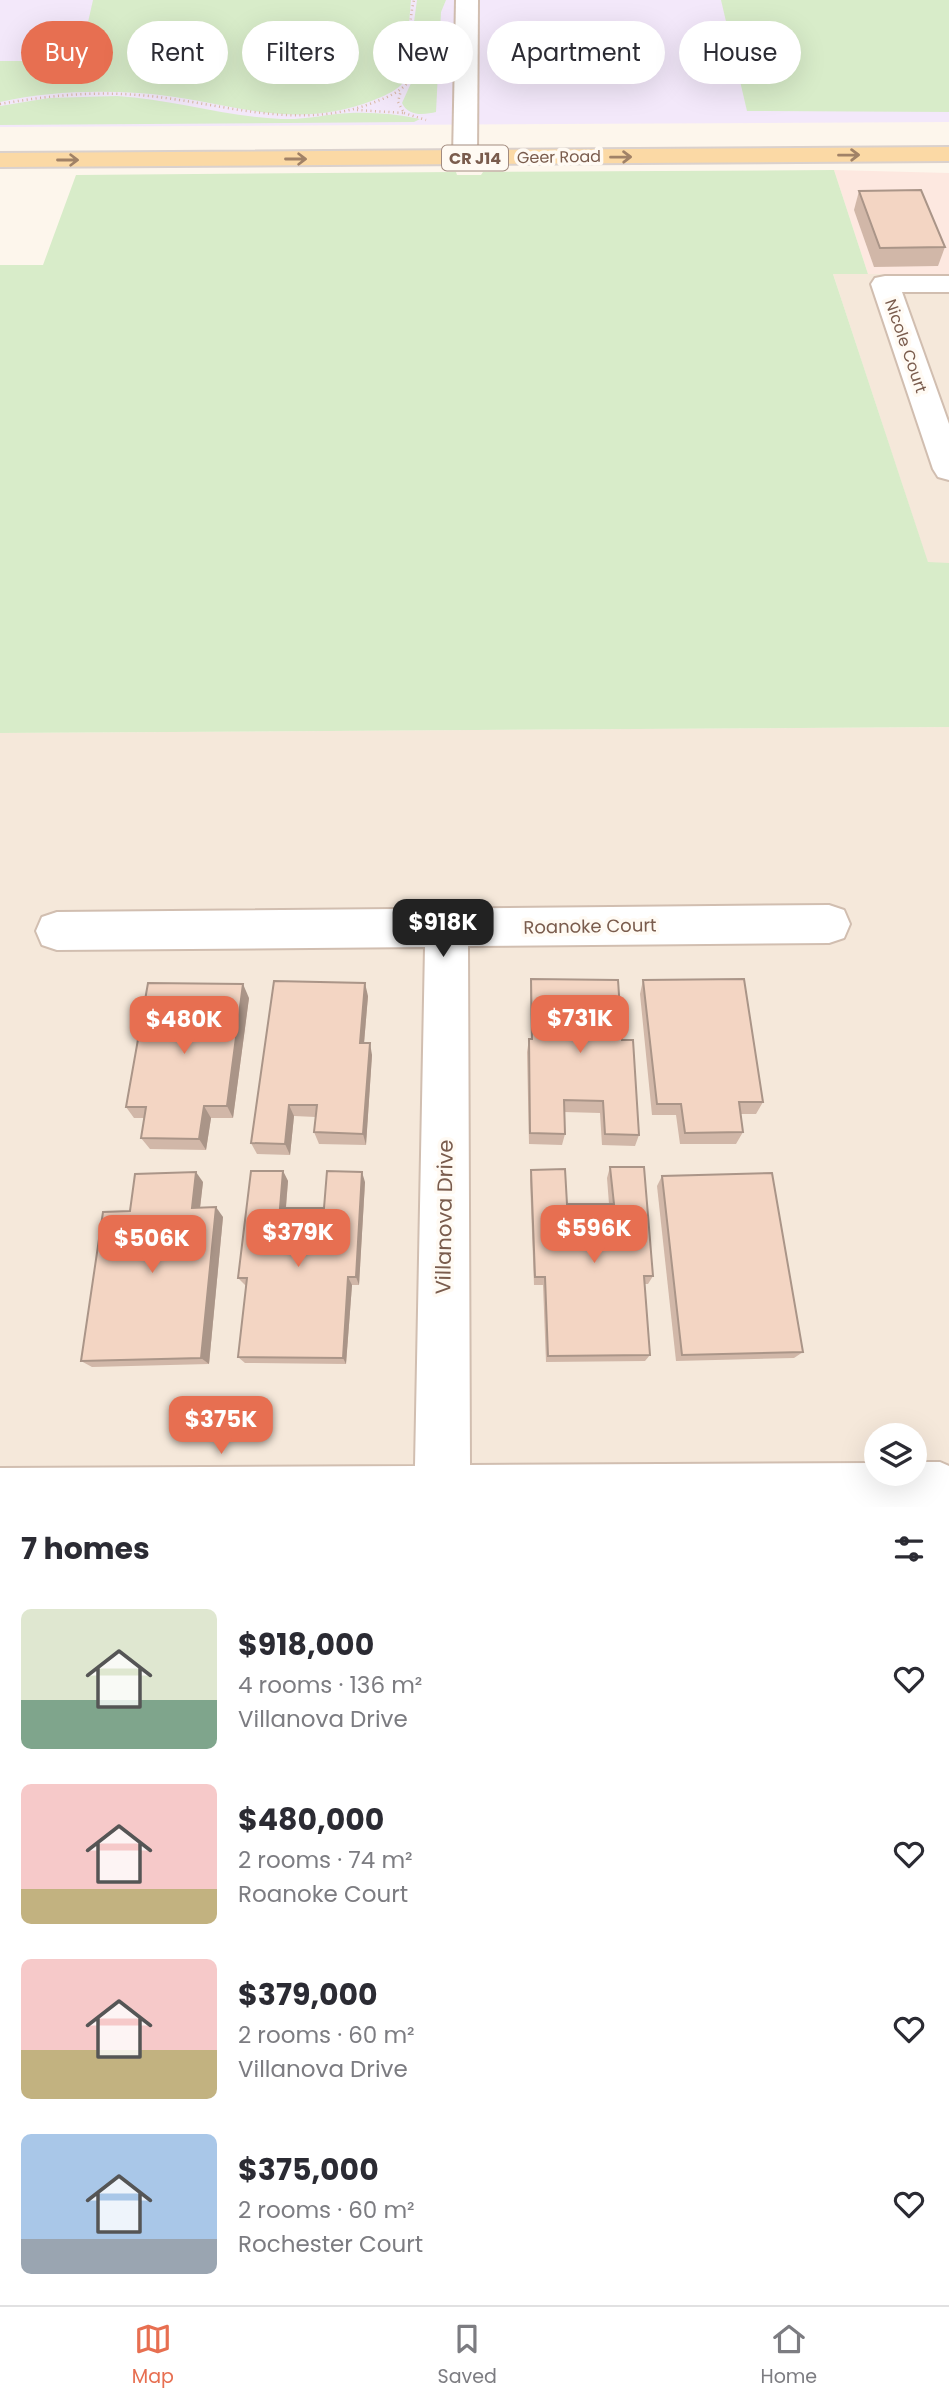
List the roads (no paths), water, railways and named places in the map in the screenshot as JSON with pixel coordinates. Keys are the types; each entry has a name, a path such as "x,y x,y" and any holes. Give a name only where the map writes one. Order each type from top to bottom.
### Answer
{"main road":[{"name":"Geer Road","path":"0,160 949,132"},
{"name":"Geer Road","path":"0,138 949,154"}],"street":[{"path":"467,2 487,15 488,53 473,67"},
{"path":"466,21 467,2"},
{"path":"465,84 465,146"},
{"name":"Nicole Court","path":"949,284 885,284 949,469"},
{"name":"Roanoke Court","path":"57,931 829,924"},
{"name":"Villanova Drive","path":"442,1500 447,927"},
{"path":"0,1496 442,1500 940,1490"}]}
